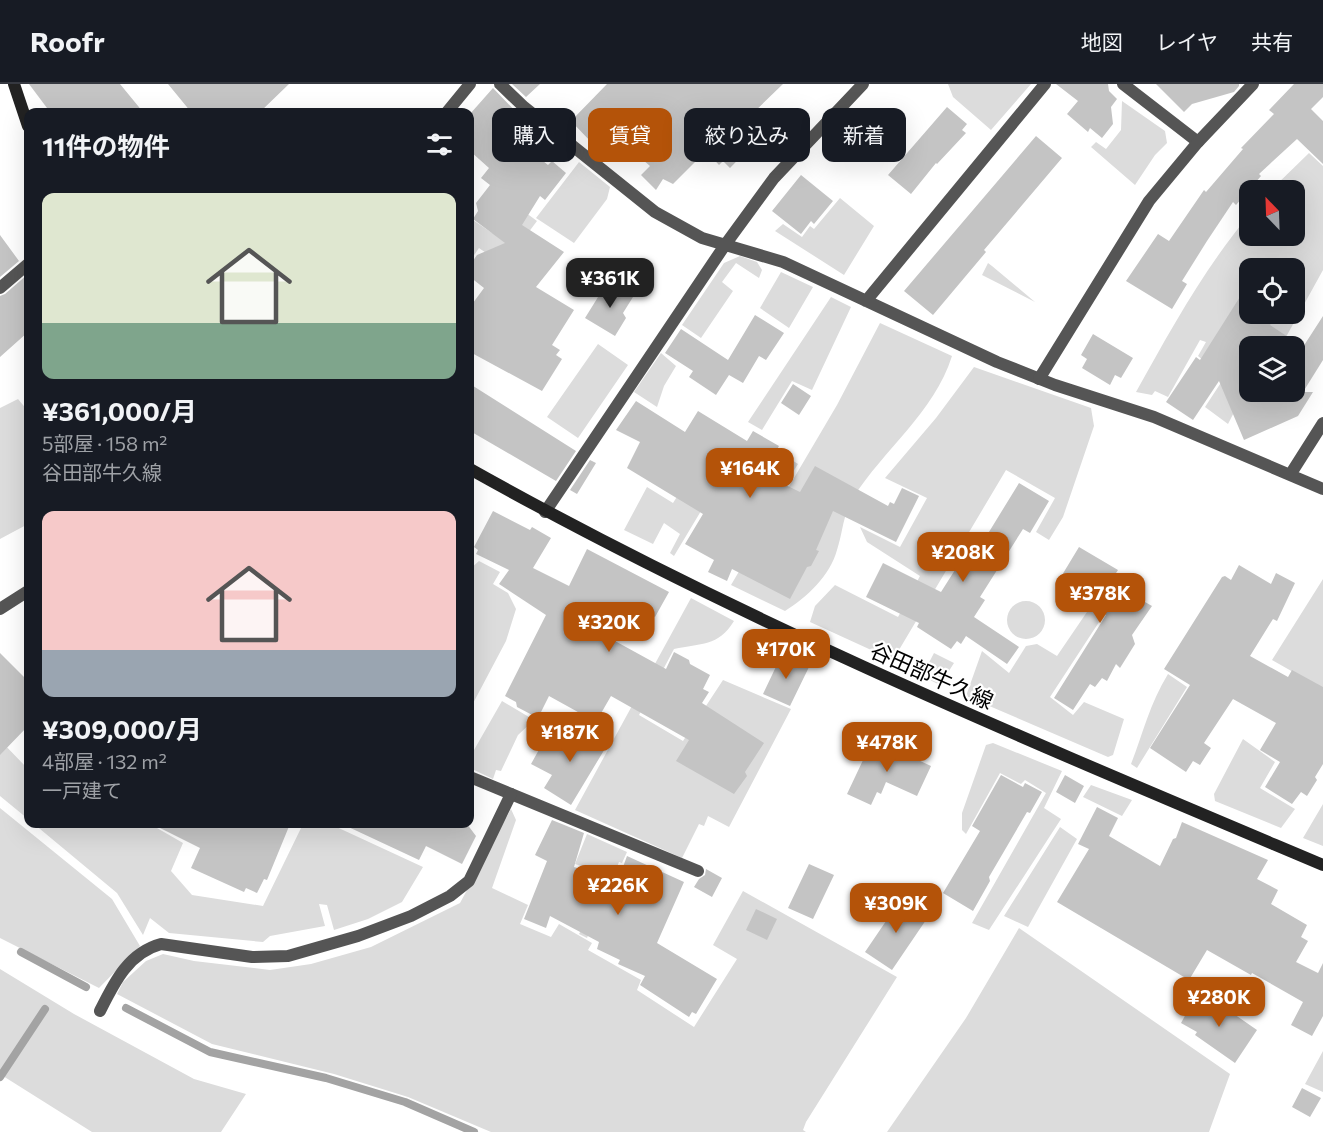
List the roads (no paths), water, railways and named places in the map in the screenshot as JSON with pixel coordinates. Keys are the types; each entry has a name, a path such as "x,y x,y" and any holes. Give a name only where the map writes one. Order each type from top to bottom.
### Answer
{"main road":[{"path":"14,84 24,114"},
{"name":"谷田部牛久線","path":"474,471 545,512 868,670 1323,865"}],"street":[{"path":"450,108 470,84"},
{"path":"500,84 524,107 655,212 702,238 783,261 997,362 1039,379 1154,417 1323,489"},
{"path":"545,512 724,245 774,178 863,84"},
{"path":"866,301 1045,84"},
{"path":"1123,84 1198,142"},
{"path":"1039,379 1144,209 1198,142 1253,84"},
{"path":"0,288 24,267"},
{"path":"1290,475 1323,423"},
{"path":"0,609 24,594"},
{"path":"474,779 698,872"},
{"path":"100,1011 116,979 146,948 161,944 252,957 288,956 358,936 411,916 441,901 469,881 511,794"}],"waterway":[{"path":"21,952 86,987"},
{"path":"126,1008 210,1052 326,1078 405,1102 474,1132"},
{"path":"0,1077 45,1009"}]}
